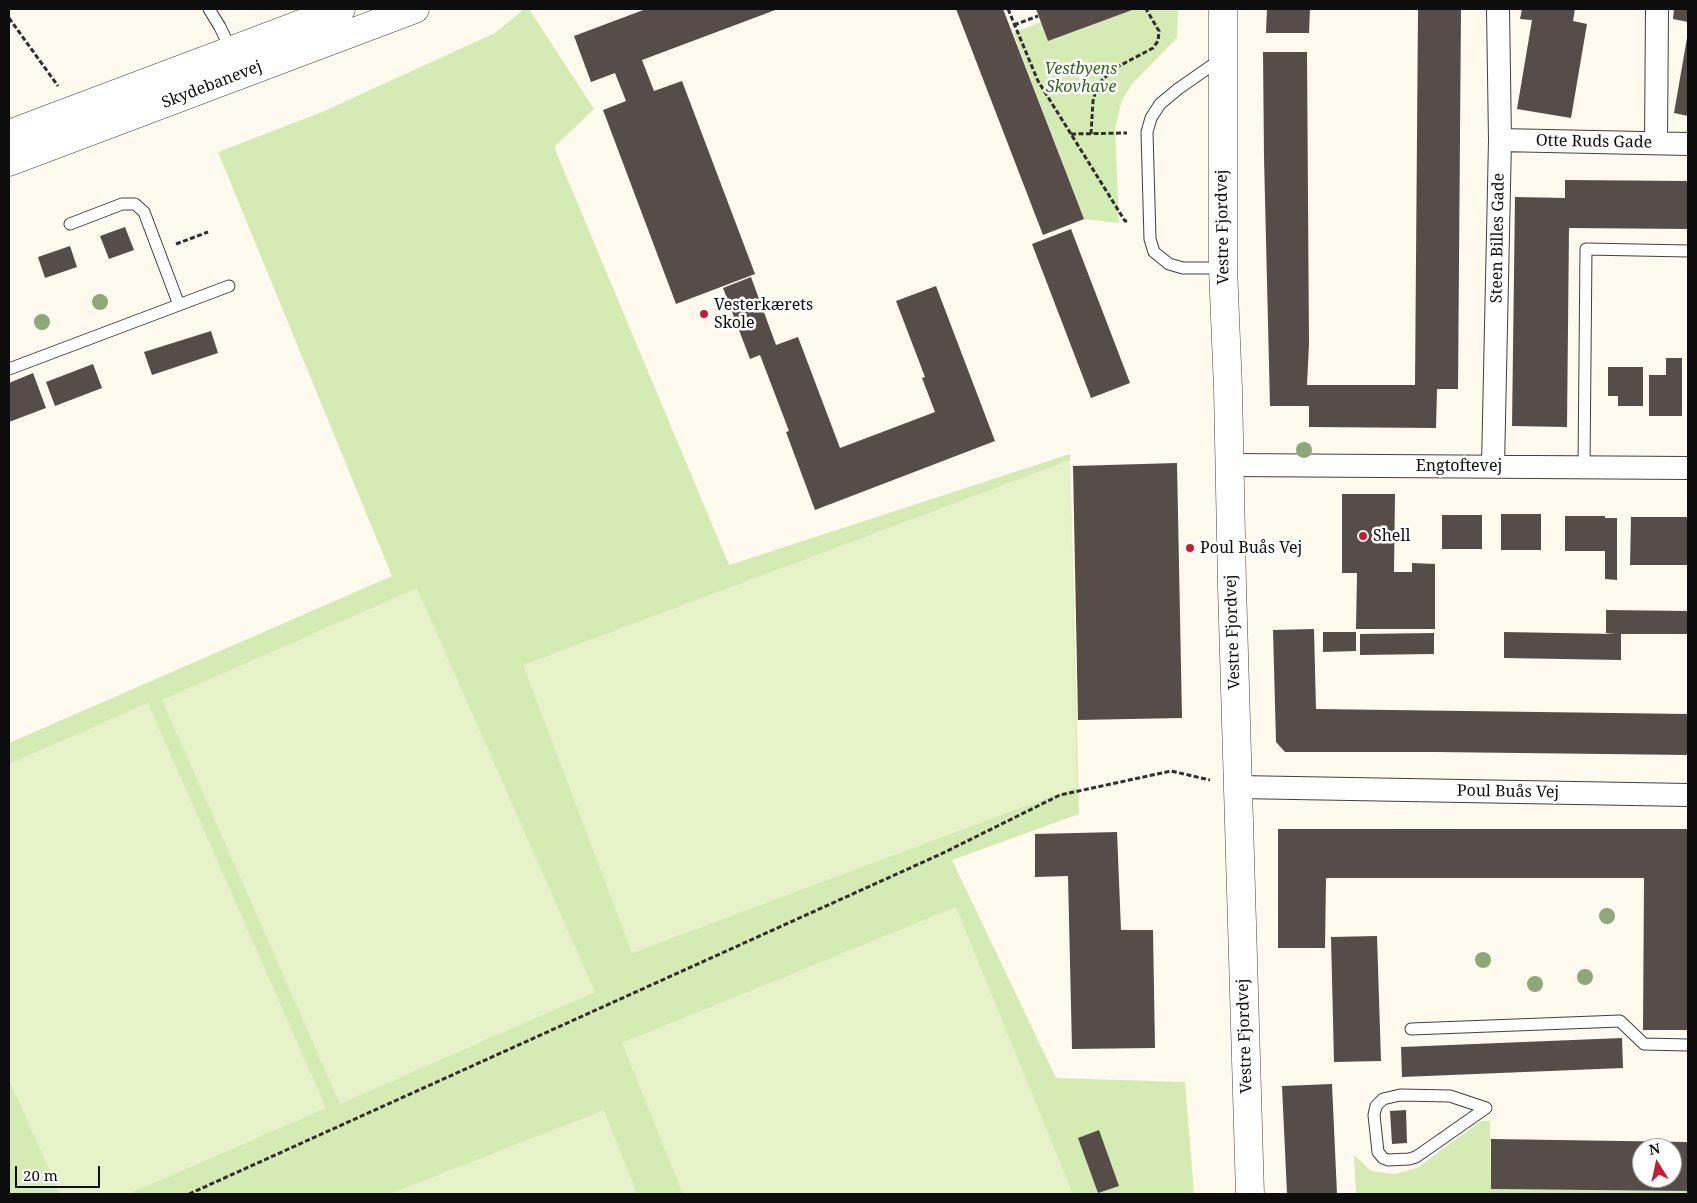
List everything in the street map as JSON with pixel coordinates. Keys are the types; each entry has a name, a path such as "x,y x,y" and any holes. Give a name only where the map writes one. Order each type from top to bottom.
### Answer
{"street":[{"name":"Skydebanevej","path":"9,162 236,62 341,9"},
{"name":"Skydebanevej","path":"9,134 236,62 415,9"},
{"name":"Vestre Fjordvej","path":"1223,9 1223,268 1250,1194"},
{"name":"Steen Billes Gade","path":"1493,466 1500,140 1498,9"},
{"path":"1656,143 1658,9"},
{"name":"Otte Ruds Gade","path":"1500,140 1688,144"},
{"name":"Engtoftevej","path":"1229,464 1688,468"},
{"name":"Poul Buås Vej","path":"1238,787 1688,795"}],"lane":[{"path":"209,9 220,26 236,62"},
{"path":"1222,58 1178,88 1160,104 1151,118 1147,132 1150,239 1154,252 1169,264 1183,268 1223,268"},
{"path":"70,224 122,204 135,204 144,212 179,305"},
{"path":"1584,467 1586,249 1688,251"},
{"path":"9,369 229,286"},
{"path":"1411,1029 1620,1021 1644,1044 1688,1045"},
{"path":"1400,1095 1450,1096 1486,1108 1416,1157 1388,1160 1383,1158 1378,1152 1374,1115 1376,1106 1383,1099 1400,1095"}],"path":[{"path":"1008,9 1038,81 1125,221"},
{"path":"1091,134 1093,101 1098,86 1104,78 1119,66 1152,48 1158,41 1159,31 1146,9"},
{"path":"1014,25 1038,16"},
{"path":"9,18 59,88"},
{"path":"1071,134 1127,133"},
{"path":"159,251 208,232"},
{"path":"189,1194 942,854 1060,795 1171,770 1238,787"}],"green space":[{"path":"524,9 529,9 594,109 554,147 729,565 1070,454 1079,814 952,860 1056,1078 1185,1082 1194,1194 9,1194 9,743 392,576 218,152 322,112 495,33"},
{"name":"Vestbyens Skovhave","path":"1135,9 1178,9 1177,38 1132,84 1122,100 1115,129 1119,223 1084,219 1013,33 1041,22 1048,41"},
{"path":"1070,460 1077,787 632,953 523,665"},
{"path":"417,588 595,992 340,1104 162,700"},
{"path":"148,703 326,1108 129,1194 60,1194 9,1079 9,764"},
{"path":"956,907 1073,1194 683,1194 622,1043"},
{"path":"604,1110 637,1194 389,1194"},
{"path":"1481,1121 1490,1121 1491,1189 1688,1191 1688,1194 1356,1194 1354,1155 1371,1171 1395,1174 1417,1168"}],"building":[{"path":"646,9 778,9 642,60 654,91 682,81 755,274 676,304 603,110 626,101 615,73 591,82 574,36"},
{"path":"956,9 1003,9 1084,219 1043,235"},
{"path":"1036,9 1135,9 1048,41"},
{"path":"1267,9 1310,9 1309,33 1266,33"},
{"path":"1418,9 1461,9 1458,389 1437,389 1436,428 1309,427 1309,406 1270,406 1263,52 1307,52 1309,344 1307,385 1415,385"},
{"path":"1522,9 1575,9 1573,21 1587,24 1571,118 1517,109 1532,20 1520,19"},
{"path":"1674,9 1688,9 1688,22 1673,19"},
{"path":"1688,38 1688,116 1674,113"},
{"path":"1565,180 1688,181 1688,229 1569,228 1567,427 1512,426 1515,197 1565,198"},
{"path":"125,227 134,250 109,259 100,236"},
{"path":"1071,229 1130,383 1091,398 1032,244"},
{"path":"70,246 77,267 45,278 38,257"},
{"path":"751,277 776,345 798,337 840,448 935,412 922,378 925,377 896,301 936,286 995,441 815,510 786,432 789,431 760,355 750,359 723,288"},
{"path":"211,331 218,353 152,375 144,352"},
{"path":"1666,358 1682,358 1682,416 1649,416 1649,375 1666,375"},
{"path":"93,364 102,388 55,406 46,382"},
{"path":"1608,367 1643,367 1643,406 1618,406 1618,396 1608,396"},
{"path":"33,373 46,408 9,422 9,383"},
{"path":"1177,463 1182,718 1078,720 1073,466"},
{"path":"1342,494 1395,494 1394,572 1412,572 1412,563 1435,564 1435,629 1356,629 1357,573 1342,573"},
{"path":"1501,514 1541,514 1541,550 1501,550"},
{"path":"1442,515 1482,515 1482,549 1442,549"},
{"path":"1565,516 1605,516 1605,518 1617,518 1617,580 1605,579 1605,551 1565,551"},
{"path":"1631,517 1688,517 1688,565 1630,565"},
{"path":"1606,610 1688,611 1688,634 1621,634 1621,660 1504,658 1504,632 1615,634 1606,633"},
{"path":"1314,629 1316,709 1688,714 1688,755 1285,752 1276,742 1273,630"},
{"path":"1323,632 1356,632 1356,651 1323,652"},
{"path":"1434,633 1434,654 1360,655 1360,634"},
{"path":"1278,829 1688,829 1688,1030 1643,1030 1644,878 1326,878 1325,948 1278,948"},
{"path":"1117,832 1121,930 1153,930 1155,1048 1072,1049 1068,876 1035,877 1035,834"},
{"path":"1377,936 1381,1061 1334,1062 1331,937"},
{"path":"1622,1038 1623,1068 1402,1077 1401,1047"},
{"path":"1332,1084 1337,1194 1287,1194 1282,1086"},
{"path":"1406,1110 1407,1143 1392,1144 1390,1111"},
{"path":"1099,1130 1119,1186 1098,1193 1078,1138"},
{"path":"1491,1139 1632,1141 1632,1188 1682,1188 1682,1142 1688,1142 1688,1191 1491,1189"}],"place":[{"name":"Vesterkærets Skole","path":"704,314"},
{"name":"Shell","path":"1363,536"},
{"name":"Poul Buås Vej","path":"1190,548"}]}
